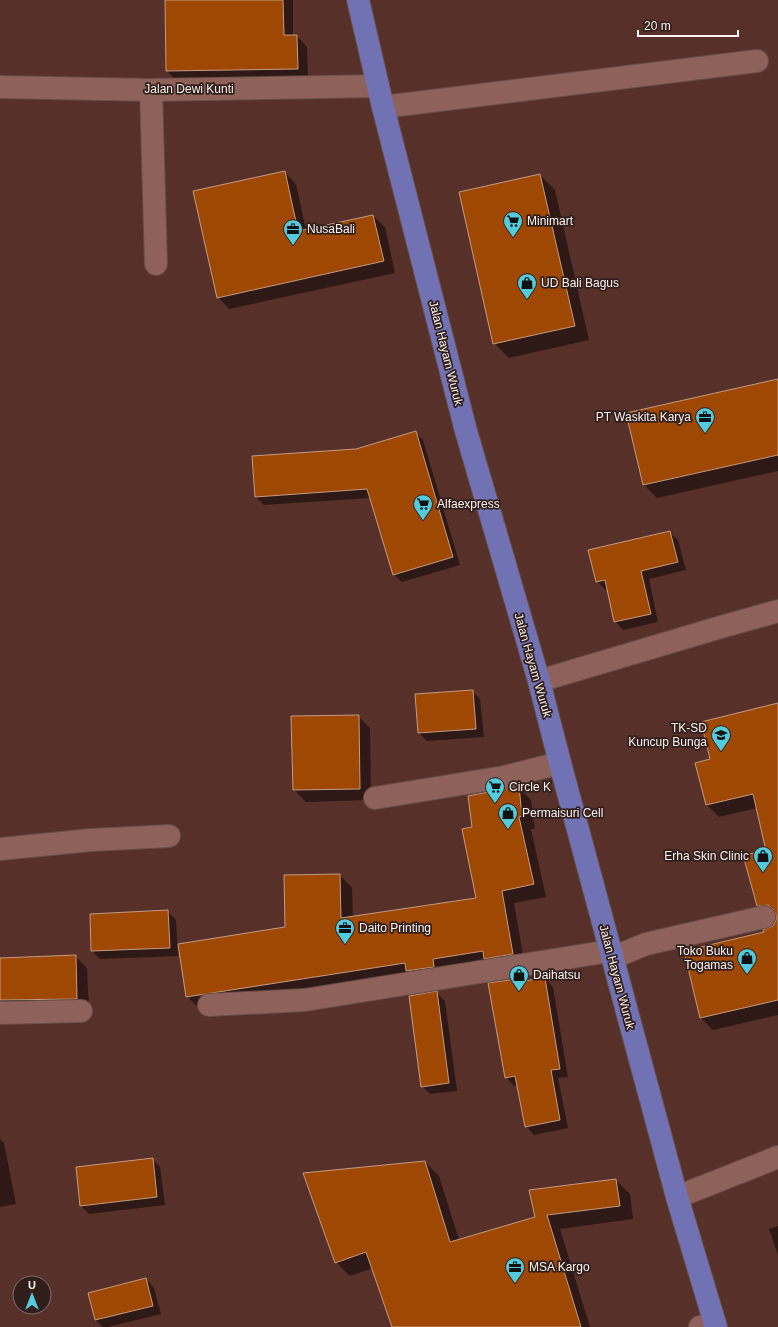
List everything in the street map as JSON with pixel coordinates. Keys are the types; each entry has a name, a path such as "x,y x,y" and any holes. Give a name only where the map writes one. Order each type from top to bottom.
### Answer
{"main road":[{"name":"Jalan Hayam Wuruk","path":"358,0 380,96 466,432 539,681 710,1326"}],"street":[{"name":"Jalan Dewi Kunti","path":"0,87 380,96 757,61"},
{"path":"152,90 156,264"},
{"path":"539,681 778,611"},
{"path":"375,798 504,777 560,763"},
{"path":"0,849 91,840 169,836"},
{"path":"209,1005 305,1000 611,954 646,944 764,917"},
{"path":"0,1013 81,1011"},
{"path":"677,1197 778,1157"}],"building":[{"path":"165,0 283,0 284,35 297,35 298,69 166,71"},
{"name":"NusaBali","path":"285,171 298,231 373,215 384,261 217,298 193,191"},
{"path":"540,174 575,326 493,344 459,192"},
{"name":"PT Waskita Karya","path":"778,379 778,455 643,485 626,413"},
{"path":"416,431 453,557 393,575 367,489 255,497 252,456 356,449"},
{"path":"670,531 678,562 641,571 651,614 614,622 605,580 596,582 588,550"},
{"path":"473,690 476,729 418,733 415,694"},
{"path":"778,703 778,1000 700,1018 684,951 764,932 763,930 773,926 776,920 776,915 773,909 768,905 757,906 743,855 766,851 753,794 706,805 695,763 710,759 701,722"},
{"path":"359,715 360,789 293,790 291,716"},
{"name":"Daito Printing","path":"519,786 522,816 519,817 534,884 502,891 513,954 484,959 483,951 433,959 434,967 406,971 405,963 186,997 178,944 285,927 284,875 340,874 341,918 476,898 462,829 472,827 468,796"},
{"path":"168,910 170,948 91,951 90,914"},
{"path":"76,955 77,999 0,1000 0,958"},
{"path":"545,978 560,1069 551,1070 560,1120 525,1127 515,1076 505,1078 488,983 517,979 517,982"},
{"path":"437,991 449,1083 421,1087 409,996"},
{"path":"153,1158 157,1197 80,1206 76,1167"},
{"path":"425,1161 450,1242 535,1217 529,1190 616,1179 620,1206 547,1215 581,1327 392,1327 366,1252 335,1263 303,1173"},
{"path":"146,1278 153,1306 95,1320 88,1293"}],"place":[{"name":"Minimart","path":"513,238"},
{"name":"NusaBali","path":"293,246"},
{"name":"UD Bali Bagus","path":"527,300"},
{"name":"PT Waskita Karya","path":"705,434"},
{"name":"Alfaexpress","path":"423,521"},
{"name":"TK-SD Kuncup Bunga","path":"721,752"},
{"name":"Circle K","path":"495,804"},
{"name":"Permaisuri Cell","path":"508,830"},
{"name":"Erha Skin Clinic","path":"763,873"},
{"name":"Daito Printing","path":"345,945"},
{"name":"Toko Buku Togamas","path":"747,975"},
{"name":"Daihatsu","path":"519,992"},
{"name":"MSA Kargo","path":"515,1284"}]}
